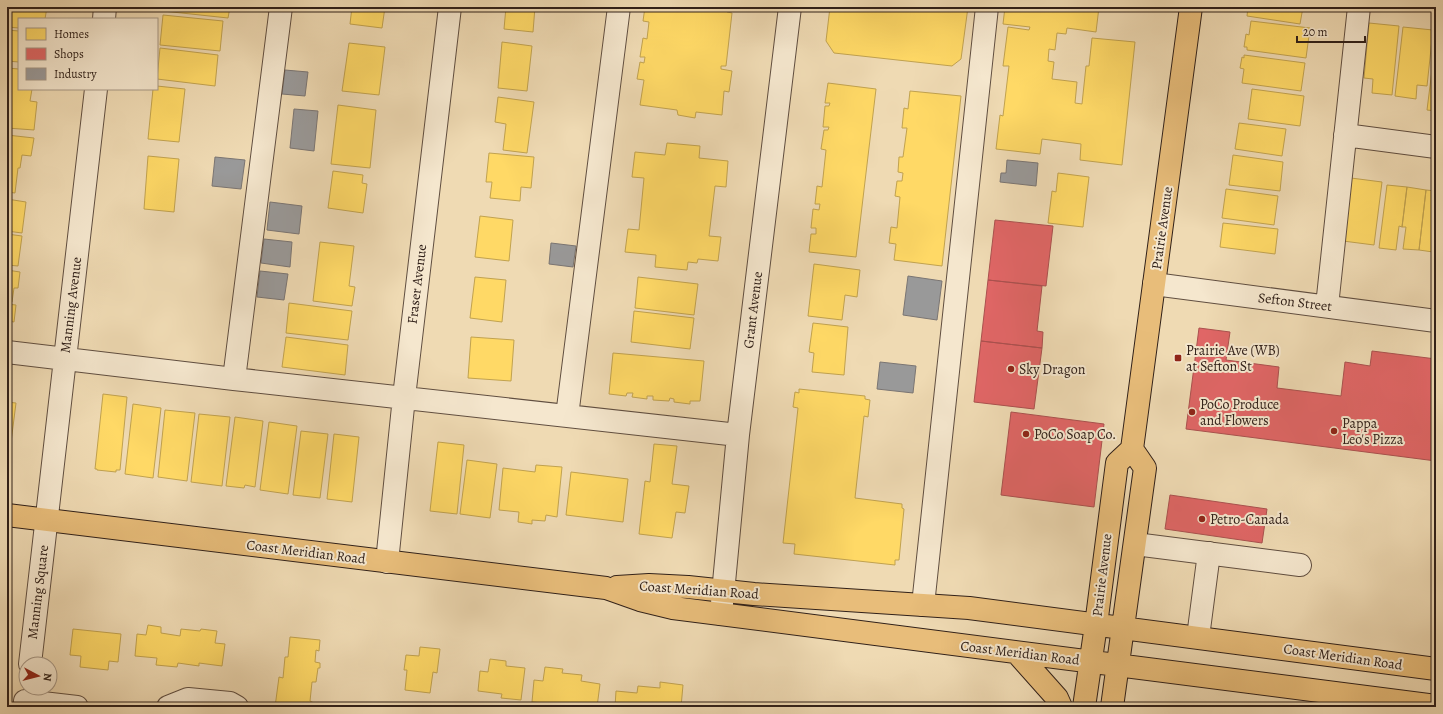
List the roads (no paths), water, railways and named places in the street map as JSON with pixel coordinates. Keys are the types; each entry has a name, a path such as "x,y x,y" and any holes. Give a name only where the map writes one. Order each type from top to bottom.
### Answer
{"main road":[{"name":"Prairie Avenue","path":"1084,707 1117,463 1132,449 1191,7"},
{"name":"Prairie Avenue","path":"1112,707 1145,468 1132,449"},
{"name":"Coast Meridian Road","path":"7,516 606,588 668,586 754,594 1008,612 1096,625 1436,669"},
{"name":"Coast Meridian Road","path":"606,588 640,600 673,608 1436,706"},
{"path":"1017,653 1057,698 1061,707"}],"street":[{"path":"104,18 105,7"},
{"path":"234,379 281,7"},
{"name":"Fraser Avenue","path":"387,562 404,397 450,7"},
{"path":"567,416 619,7"},
{"name":"Grant Avenue","path":"721,614 738,435 790,7"},
{"path":"923,605 987,7"},
{"path":"1327,306 1359,7"},
{"name":"Manning Avenue","path":"47,520 96,90"},
{"path":"1345,135 1436,147"},
{"name":"Sefton Street","path":"1154,284 1436,321"},
{"path":"7,352 234,379 738,435"},
{"name":"Manning Square","path":"31,656 47,520"},
{"path":"1135,544 1300,565"},
{"path":"1198,637 1209,553"},
{"path":"26,699 77,707"},
{"path":"168,707 188,699 230,703 237,707"}],"place":[{"name":"Prairie Ave (WB) at Sefton St","path":"1178,358"},
{"name":"Sky Dragon","path":"1011,369"},
{"name":"PoCo Produce and Flowers","path":"1192,412"},
{"name":"Pappa Leo's Pizza","path":"1334,431"},
{"name":"PoCo Soap Co.","path":"1026,434"},
{"name":"Petro-Canada","path":"1202,519"}]}
